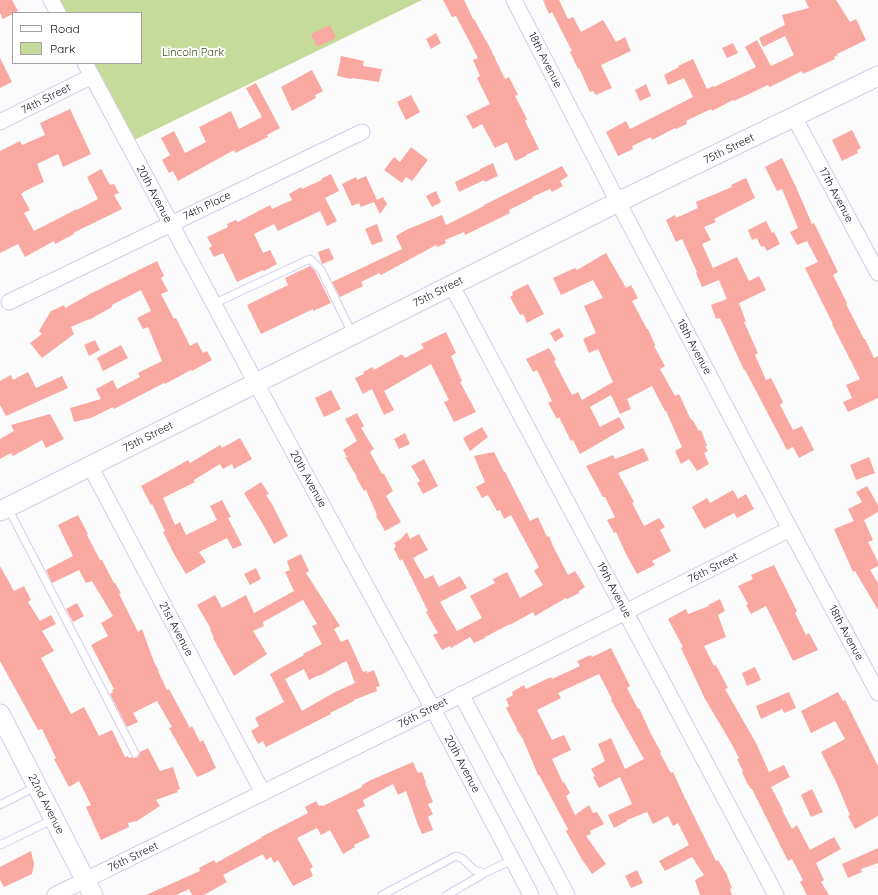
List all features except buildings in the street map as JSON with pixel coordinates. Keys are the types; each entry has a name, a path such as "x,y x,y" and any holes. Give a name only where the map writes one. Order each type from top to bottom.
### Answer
{"street":[{"path":"51,0 57,12"},
{"name":"18th Avenue","path":"514,0 618,202 878,693"},
{"name":"74th Street","path":"0,122 89,69"},
{"name":"20th Avenue","path":"89,69 170,224 433,709 531,895"},
{"name":"75th Street","path":"4,509 618,202 878,76"},
{"name":"17th Avenue","path":"794,117 878,273"},
{"name":"74th Place","path":"9,302 362,132"},
{"name":"19th Avenue","path":"452,286 776,895"},
{"name":"21st Avenue","path":"90,466 263,793"},
{"name":"76th Street","path":"55,895 89,888 263,793 790,529"},
{"path":"461,694 567,895"},
{"name":"22nd Avenue","path":"0,714 89,888"}],"lane":[{"path":"213,304 310,258 321,270 353,335"},
{"path":"4,509 135,753"},
{"path":"0,805 37,786"},
{"path":"0,846 54,819"},
{"path":"382,895 456,856 463,859 474,870 485,873"},
{"path":"447,895 485,873 512,860"}],"green space":[{"name":"Lincoln Park","path":"60,0 422,0 134,140 94,64 142,64 142,12 66,12"}]}
